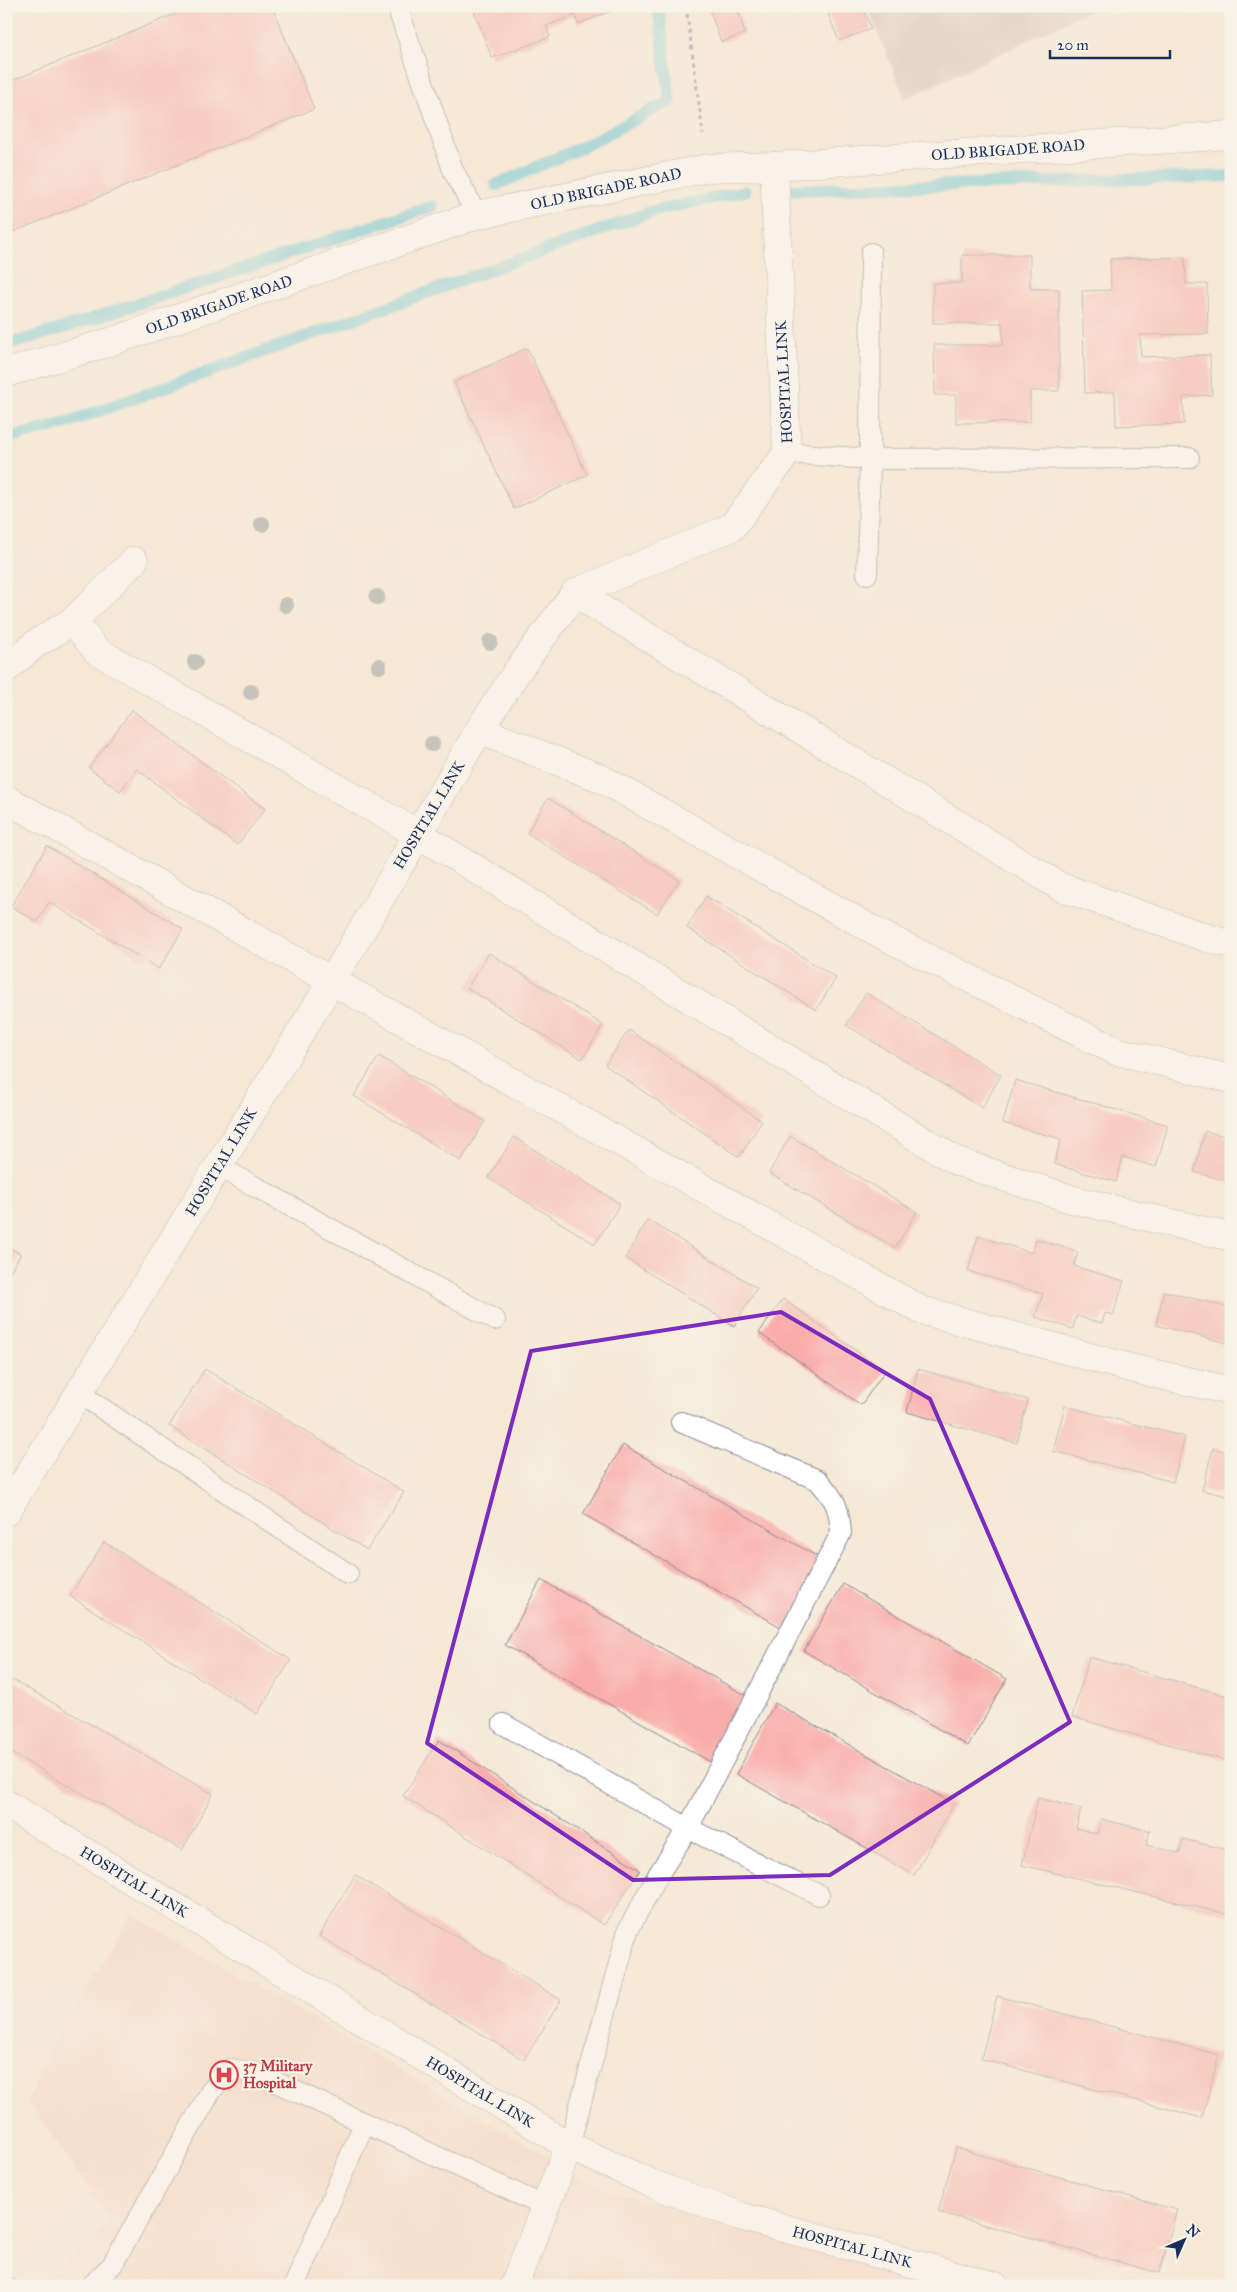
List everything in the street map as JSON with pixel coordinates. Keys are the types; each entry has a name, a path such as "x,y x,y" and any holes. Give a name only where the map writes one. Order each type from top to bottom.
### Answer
{"street":[{"name":"OLD BRIGADE ROAD","path":"6,373 107,343 477,215 708,168 774,166 1231,135"},
{"name":"HOSPITAL LINK","path":"6,1512 332,981 480,730 518,670 575,593 732,527 787,453 774,166"},
{"path":"6,669 35,644 73,621 134,561"},
{"path":"575,593 1061,886 1210,939 1231,944"},
{"path":"73,621 97,651 418,834 958,1162 1070,1199 1231,1237"},
{"path":"480,730 600,778 882,935 1116,1051 1231,1079"},
{"path":"6,799 921,1310 1130,1368 1231,1391"},
{"name":"HOSPITAL LINK","path":"6,1804 569,2146 650,2183 743,2217 995,2286"},
{"path":"514,2286 569,2146"}],"lane":[{"path":"397,6 453,170 477,215"},
{"path":"867,574 870,459 871,253"},
{"path":"787,453 870,459 1189,458"},
{"path":"218,1166 495,1320"},
{"path":"80,1393 348,1574"},
{"path":"569,2146 628,1930 658,1875 688,1828 841,1533 840,1514 834,1498 818,1480 681,1422"},
{"path":"503,1724 688,1828 819,1895"},
{"path":"91,2286 112,2265 211,2091 230,2069 256,2073 544,2206"},
{"path":"294,2286 364,2124"}],"path":[{"path":"686,6 708,168"}],"highlighted area":[{"path":"781,1312 930,1399 1070,1722 830,1875 633,1880 427,1743 531,1351"}],"shaded area":[{"path":"867,6 1100,6 905,99"},
{"name":"37 Military Hospital","path":"132,1914 604,2189 969,2286 37,2286 112,2221 28,2101 50,2049"}],"building":[{"path":"195,6 272,6 314,109 6,235 6,83"},
{"path":"472,6 624,6 578,24 575,15 546,26 550,37 492,58"},
{"path":"708,6 737,6 745,34 721,42"},
{"path":"825,6 863,6 871,29 839,41"},
{"path":"962,255 1030,255 1030,289 1059,289 1059,391 1030,391 1030,422 956,423 956,395 935,395 934,345 1003,345 1002,323 933,323 933,283 962,283"},
{"path":"1185,257 1186,284 1207,284 1208,334 1140,335 1141,357 1210,355 1212,395 1183,397 1184,424 1116,426 1115,392 1085,393 1082,291 1111,290 1110,259"},
{"path":"527,348 587,475 514,509 454,382"},
{"path":"132,710 265,809 237,845 137,769 120,791 89,768"},
{"path":"548,798 679,880 657,914 527,833"},
{"path":"47,846 183,929 159,969 49,902 37,922 11,906"},
{"path":"706,896 836,978 816,1010 687,928"},
{"path":"489,953 603,1025 582,1059 467,988"},
{"path":"866,993 1001,1075 982,1108 846,1025"},
{"path":"629,1030 762,1121 739,1157 605,1065"},
{"path":"379,1056 485,1121 461,1161 354,1096"},
{"path":"1015,1080 1168,1125 1156,1167 1123,1157 1116,1182 1054,1164 1061,1139 1003,1123"},
{"path":"1205,1131 1231,1138 1231,1182 1194,1172"},
{"path":"790,1136 917,1212 895,1248 769,1173"},
{"path":"514,1137 620,1204 595,1244 488,1178"},
{"path":"648,1220 757,1288 734,1326 625,1258"},
{"path":"978,1236 1032,1253 1036,1239 1078,1252 1074,1266 1124,1281 1113,1315 1105,1313 1102,1323 1076,1316 1073,1329 1035,1317 1043,1294 968,1271"},
{"path":"6,1246 21,1254 6,1278"},
{"path":"1164,1291 1231,1308 1231,1344 1156,1325"},
{"path":"783,1299 885,1371 861,1405 759,1333"},
{"path":"205,1369 404,1492 367,1550 169,1426"},
{"path":"918,1369 1028,1400 1017,1443 907,1412"},
{"path":"1065,1406 1185,1437 1173,1482 1053,1451"},
{"path":"623,1445 825,1561 786,1630 583,1514"},
{"path":"1213,1448 1231,1453 1231,1497 1202,1490"},
{"path":"104,1542 291,1660 257,1714 70,1596"},
{"path":"541,1580 752,1699 716,1765 505,1645"},
{"path":"843,1584 1007,1679 968,1746 804,1651"},
{"path":"1089,1657 1231,1697 1231,1762 1072,1717"},
{"path":"13,1680 213,1794 182,1850 6,1750 6,1691"},
{"path":"775,1703 954,1804 914,1875 736,1774"},
{"path":"439,1740 640,1870 604,1925 403,1796"},
{"path":"1038,1798 1081,1809 1076,1828 1097,1834 1101,1819 1150,1831 1146,1845 1179,1853 1183,1839 1231,1851 1231,1915 1022,1865"},
{"path":"355,1875 561,2000 524,2060 319,1936"},
{"path":"997,1996 1219,2055 1202,2118 981,2059"},
{"path":"956,2148 1177,2210 1159,2273 938,2212"},
{"path":"6,2270 20,2286 6,2286"}],"waterway":[{"path":"496,185 582,147 670,101 658,6"},
{"path":"794,190 1231,176"},
{"path":"6,438 60,425 654,211 745,191"},
{"path":"6,345 64,328 433,206"}],"place":[{"name":"37 Military Hospital","path":"224,2075"}]}
